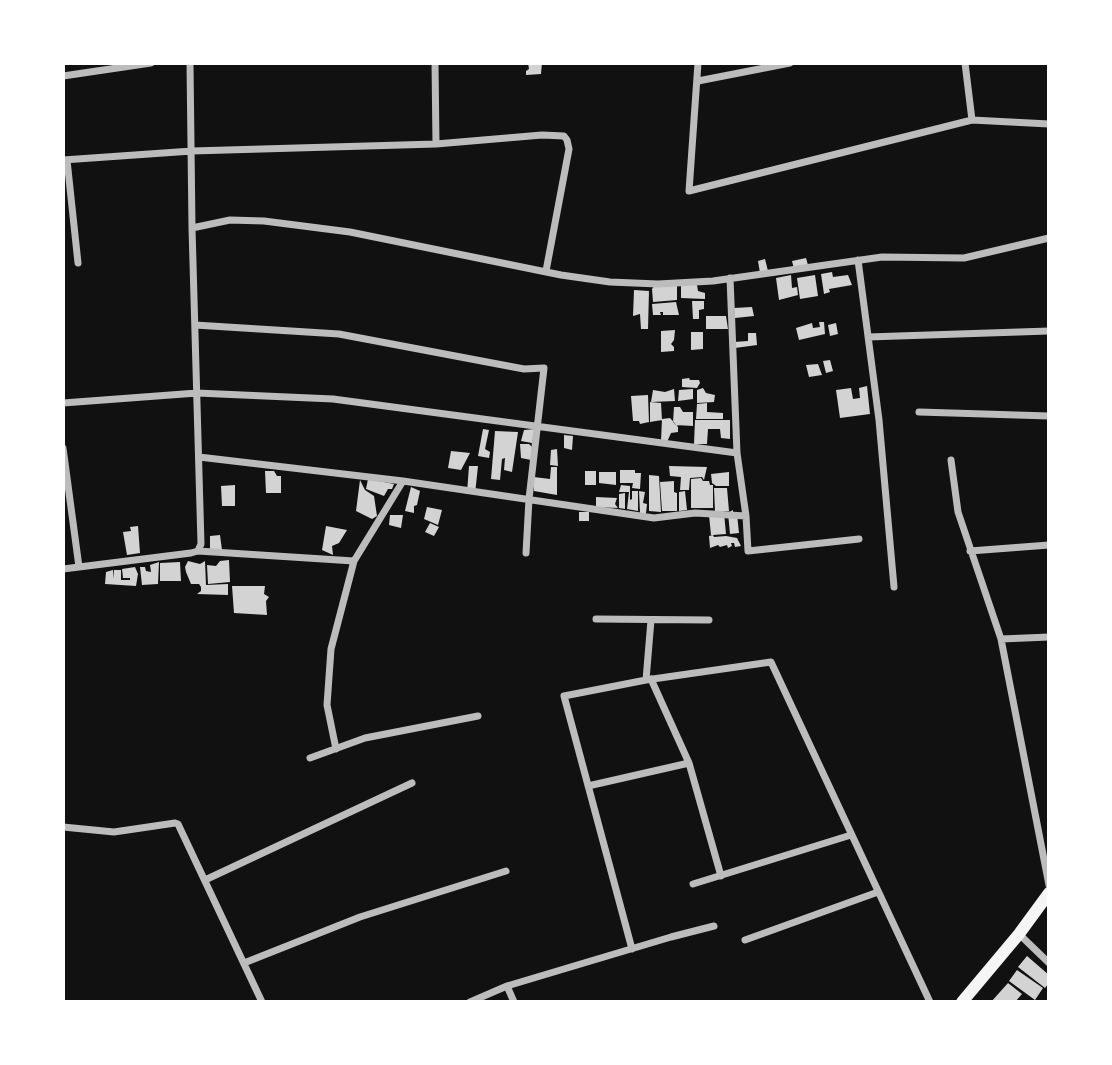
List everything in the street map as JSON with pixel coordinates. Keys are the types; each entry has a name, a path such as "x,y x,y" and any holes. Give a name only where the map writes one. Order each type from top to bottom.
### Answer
{"main road":[{"path":"962,1002 1019,934 1049,893"}],"street":[{"path":"63,76 151,63"},
{"path":"190,63 201,544 198,551"},
{"path":"435,63 436,144"},
{"path":"698,63 689,191 972,120 1049,124"},
{"path":"698,81 790,63"},
{"path":"965,63 972,120"},
{"path":"78,262 65,160 192,151 436,144 542,135 564,136 569,149 546,271"},
{"path":"192,228 230,220 264,221 349,233 610,282 658,284 730,278 882,257 964,258 1049,238"},
{"path":"858,260 879,420 894,587"},
{"path":"730,278 737,453 748,551 859,538"},
{"path":"195,324 339,334 524,369 544,368 528,499 526,553"},
{"path":"868,337 1049,331"},
{"path":"63,403 197,393 333,399 737,453"},
{"path":"919,412 1049,416"},
{"path":"63,448 79,567"},
{"path":"199,457 402,481 654,518 695,513 746,516"},
{"path":"951,460 958,512 1001,639 1049,885"},
{"path":"336,748 327,705 331,649 354,561 402,481"},
{"path":"970,551 1049,545"},
{"path":"63,569 198,551 354,561"},
{"path":"596,619 709,620"},
{"path":"651,620 649,680 689,763 721,876"},
{"path":"1001,639 1049,636"},
{"path":"632,949 564,696 771,662 930,1002"},
{"path":"310,758 365,738 478,716"},
{"path":"588,786 689,763"},
{"path":"205,880 412,783"},
{"path":"63,827 114,832 175,823 181,827 262,1002"},
{"path":"693,884 851,835"},
{"path":"244,963 360,917 506,871"},
{"path":"745,940 878,892"},
{"path":"470,1002 507,986 714,926"},
{"path":"1019,934 1049,963"},
{"path":"507,986 514,1002"}],"building":[{"path":"528,63 542,63 541,74 526,75"},
{"path":"806,258 808,265 794,269 792,261"},
{"path":"765,259 768,271 760,273 758,261"},
{"path":"832,272 833,277 848,275 852,285 829,289 830,292 824,294 821,274"},
{"path":"791,275 792,288 797,287 798,295 779,300 776,278"},
{"path":"815,275 818,296 800,299 797,278"},
{"path":"677,284 677,300 653,302 652,289 655,285"},
{"path":"681,284 697,285 698,291 705,293 705,299 681,298"},
{"path":"634,290 649,291 648,329 641,329 640,314 633,316"},
{"path":"692,301 704,301 704,309 699,310 699,319 693,319"},
{"path":"676,302 679,315 663,315 663,312 660,312 661,315 653,315 652,304"},
{"path":"752,307 754,316 735,318 734,308"},
{"path":"706,316 726,316 728,329 706,329"},
{"path":"819,322 824,322 825,334 799,340 796,328 812,323 813,328 820,327"},
{"path":"836,323 838,334 830,336 828,325"},
{"path":"675,330 671,344 674,351 661,352 661,331"},
{"path":"691,332 703,332 703,349 691,350"},
{"path":"748,333 756,333 757,345 735,348 734,342 748,341"},
{"path":"830,360 833,371 826,373 823,361"},
{"path":"818,364 822,375 809,377 806,365"},
{"path":"682,379 699,380 697,388 682,387"},
{"path":"867,386 870,414 840,418 836,390 851,388 853,399 860,398 859,388"},
{"path":"703,388 706,393 715,395 714,402 697,403 697,390"},
{"path":"674,389 675,401 651,402 653,390 665,392"},
{"path":"693,389 693,399 678,401 679,390"},
{"path":"648,395 649,422 640,424 639,421 633,421 631,396"},
{"path":"650,402 661,403 662,420 650,422"},
{"path":"707,403 707,412 723,413 723,419 696,419 697,404"},
{"path":"674,407 680,407 683,412 693,412 693,426 676,425 673,422"},
{"path":"670,418 678,427 678,432 671,433 667,442 661,441 662,419"},
{"path":"695,420 730,420 730,439 721,438 720,429 708,429 707,444 694,444"},
{"path":"483,429 489,430 485,449 490,452 489,458 478,456"},
{"path":"535,429 532,443 521,441 524,430"},
{"path":"495,431 518,432 512,472 504,470 505,458 502,459 500,480 491,479"},
{"path":"564,435 573,436 572,450 564,448"},
{"path":"520,444 529,444 532,447 531,460 521,458"},
{"path":"557,449 558,466 550,465 551,450"},
{"path":"451,451 470,453 461,470 448,468"},
{"path":"469,466 478,466 475,494 467,493"},
{"path":"669,466 707,467 704,480 702,477 690,478 689,490 680,490 681,477 670,476"},
{"path":"551,467 557,467 557,495 534,491 534,477 550,479"},
{"path":"620,470 635,470 635,473 641,473 640,489 632,488 633,483 620,483"},
{"path":"265,471 274,471 277,476 281,476 281,493 266,493"},
{"path":"585,471 596,471 596,485 585,485"},
{"path":"599,472 616,472 616,485 599,483"},
{"path":"729,472 729,486 716,486 712,483 711,474"},
{"path":"649,475 659,476 661,512 649,511"},
{"path":"701,478 713,485 713,508 691,508 691,479"},
{"path":"368,479 394,484 384,496 366,489"},
{"path":"360,480 365,490 374,496 377,516 372,519 356,511"},
{"path":"674,481 677,511 662,511 660,482"},
{"path":"235,485 235,506 222,506 221,486"},
{"path":"621,485 630,486 630,500 632,491 638,491 638,511 627,509 629,492 619,492"},
{"path":"411,487 420,491 414,513 405,511"},
{"path":"714,488 727,488 729,511 715,512"},
{"path":"639,491 645,492 643,503 647,504 646,513 640,513"},
{"path":"685,491 687,510 679,511 679,492"},
{"path":"625,493 625,509 619,508 619,494"},
{"path":"596,497 617,498 615,504 618,508 596,507"},
{"path":"427,507 442,510 438,525 424,519"},
{"path":"733,510 733,513 737,514 739,533 730,534 728,513"},
{"path":"579,512 589,512 589,521 579,521"},
{"path":"724,513 726,534 711,535 709,515"},
{"path":"390,515 403,515 401,528 389,525"},
{"path":"430,523 439,527 434,536 425,532"},
{"path":"138,526 140,553 127,555 123,532"},
{"path":"326,526 347,530 339,543 332,546 333,555 322,550"},
{"path":"220,535 222,550 210,549 210,536"},
{"path":"709,536 737,538 741,546 735,547 734,543 731,543 732,546 728,548 727,545 718,545 710,548"},
{"path":"229,560 230,582 208,584 207,565 216,566 220,561"},
{"path":"188,561 200,564 205,561 206,585 228,584 228,595 197,594 201,587 199,584 191,584 185,567"},
{"path":"159,562 158,584 142,585 140,567 151,572 150,565"},
{"path":"180,562 181,581 160,581 160,563"},
{"path":"135,567 138,574 136,586 105,584 106,572 113,570 114,579 114,570 121,570 121,580 130,580 123,578 122,569"},
{"path":"232,586 265,586 264,594 269,597 266,601 267,615 234,613"},
{"path":"1027,956 1049,975 1049,983 1045,988 1018,967"},
{"path":"1017,970 1043,988 1035,1000 1009,981"},
{"path":"1008,983 1022,994 1015,1002 991,1002"}]}
